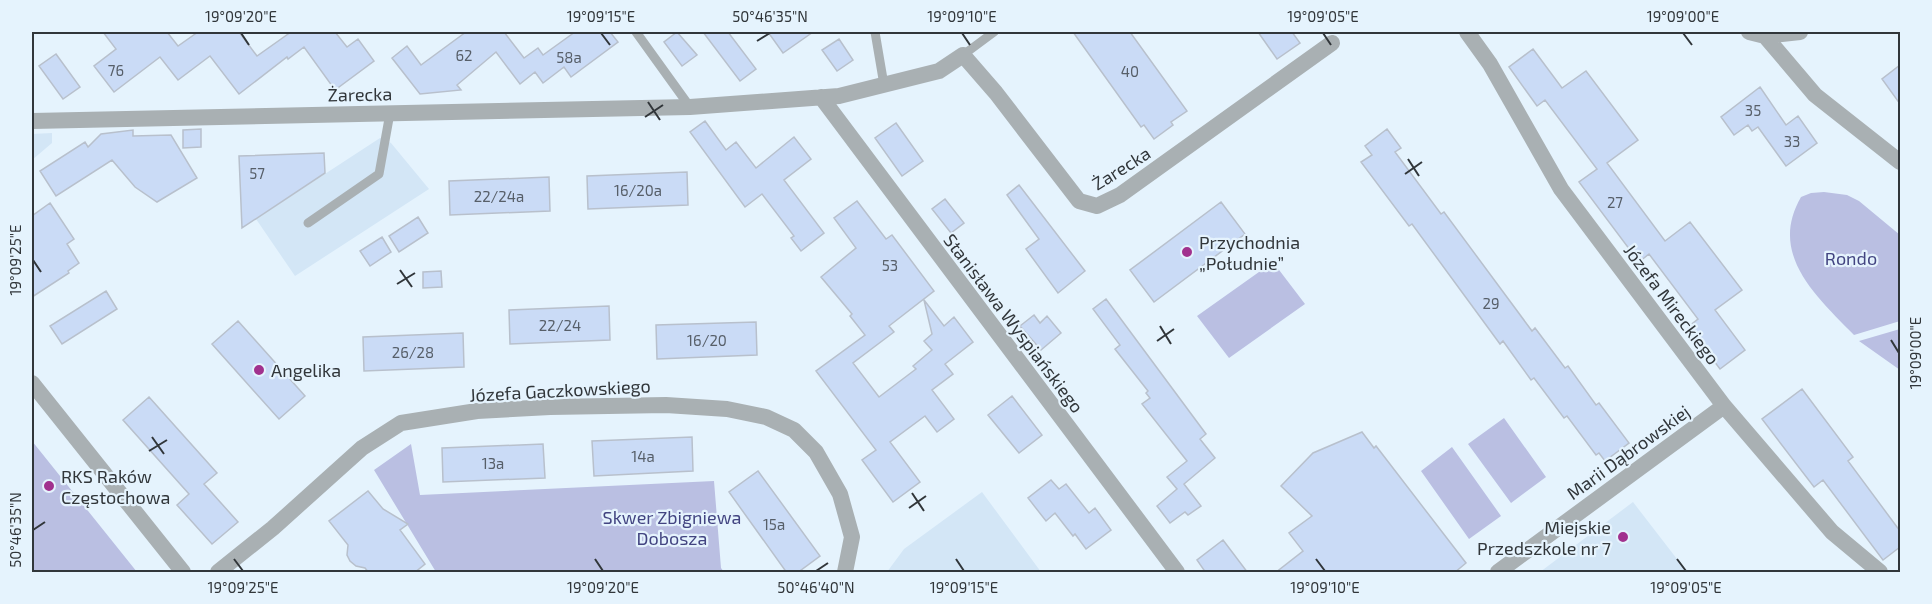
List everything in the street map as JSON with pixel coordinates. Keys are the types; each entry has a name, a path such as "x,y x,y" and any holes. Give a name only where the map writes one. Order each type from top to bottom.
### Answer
{"street":[{"name":"Józefa Mireckiego","path":"1467,32 1490,64 1561,189 1724,406 1832,532 1880,573"},
{"path":"1757,34 1800,32"},
{"path":"1757,34 1815,95 1900,162"},
{"name":"Żarecka","path":"32,121 690,107 839,96 939,71 963,55 996,93 1079,201 1097,206 1120,195 1335,38"},
{"name":"Stanisława Wyspiańskiego","path":"821,97 1177,573"},
{"path":"32,383 183,573"},
{"name":"Józefa Gaczkowskiego","path":"218,573 273,528 362,447 401,423 477,411 666,405 727,409 766,417 794,430 816,452 840,494 852,537 845,573"},
{"name":"Marii Dąbrowskiej","path":"1498,573 1724,406"}],"lane":[{"path":"636,32 690,107"},
{"path":"875,32 884,85"},
{"name":"Żarecka","path":"963,55 994,32"},
{"path":"308,223 379,174 390,113"}],"shaded area":[{"path":"52,133 52,143 32,160 32,134"},
{"path":"380,138 391,143 429,189 295,276 256,219"},
{"path":"982,492 1041,572 887,572 904,549"},
{"name":"Miejskie Przedszkole nr 7","path":"1633,502 1687,572 1540,572"}],"green space":[{"name":"Rondo","path":"1824,192 1847,195 1859,201 1900,235 1900,321 1854,335 1825,305 1801,273 1793,255 1790,237 1792,218 1801,197"},
{"path":"1273,262 1305,304 1229,358 1197,316"},
{"path":"1900,329 1900,370 1859,341"},
{"path":"1504,418 1546,477 1511,503 1468,444"},
{"name":"RKS Raków Częstochowa","path":"32,441 137,572 32,572"},
{"name":"Skwer Zbigniewa Dobosza","path":"411,444 420,495 714,481 721,568 724,572 436,572 374,470"},
{"path":"1452,447 1501,516 1469,539 1421,471"}],"building":[{"path":"103,32 167,32 178,46 198,32 239,32 257,56 291,32 335,32 347,47 358,39 374,61 335,90 304,47 288,59 287,57 239,94 210,56 178,80 160,57 114,92 94,66 116,49"},
{"path":"466,32 504,32 524,58 538,48 543,55 575,32 610,32 618,42 571,77 564,67 543,83 535,72 520,84 496,52 457,85 461,90 420,94 392,58 407,46 421,65"},
{"path":"677,32 697,55 682,66 664,42"},
{"path":"703,32 728,32 756,69 740,81"},
{"path":"768,32 813,32 783,53"},
{"path":"1073,32 1130,32 1187,111 1171,122 1173,125 1154,139 1144,125 1141,127"},
{"path":"1258,32 1292,32 1300,43 1277,59"},
{"path":"839,39 853,60 837,71 822,50"},
{"path":"1533,49 1562,88 1586,71 1638,140 1607,163 1665,241 1690,222 1742,290 1715,310 1745,350 1720,369 1688,327 1698,319 1649,254 1639,262 1579,182 1597,169 1545,100 1537,106 1509,67"},
{"path":"56,54 80,87 63,99 39,66"},
{"path":"1900,65 1900,104 1882,79"},
{"path":"1760,87 1786,125 1798,116 1817,143 1786,166 1758,127 1752,131 1748,125 1734,135 1721,117"},
{"path":"705,121 726,150 736,142 756,168 794,137 811,159 784,180 824,233 801,251 791,238 794,236 762,194 745,207 690,132"},
{"path":"896,123 923,161 902,176 875,138"},
{"path":"201,129 201,147 183,148 183,130"},
{"path":"1387,129 1401,148 1395,152 1441,214 1444,212 1532,331 1535,328 1565,368 1568,366 1596,405 1599,403 1629,443 1605,461 1599,453 1596,455 1567,416 1564,418 1534,378 1531,380 1503,341 1500,344 1412,224 1409,226 1361,162 1372,155 1365,146"},
{"path":"133,130 133,136 171,135 197,178 157,202 135,187 112,160 56,196 40,171 85,142 88,147 101,134"},
{"path":"324,153 325,173 242,228 239,156"},
{"path":"687,172 688,205 588,209 587,176"},
{"path":"549,177 550,211 450,215 449,181"},
{"path":"1019,185 1085,271 1058,293 1026,249 1039,239 1007,195"},
{"path":"945,199 964,223 951,233 932,209"},
{"path":"857,201 886,239 892,235 934,291 889,326 894,332 853,363 879,397 916,369 913,366 932,350 924,341 932,334 924,300 944,326 954,317 973,342 945,364 953,374 932,390 954,419 937,432 925,416 890,442 920,482 893,502 862,460 876,450 816,371 865,335 850,316 852,314 821,277 856,248 834,218"},
{"name":"Przychodnia „Południe”","path":"1221,202 1245,234 1154,302 1130,270"},
{"path":"50,203 74,239 67,244 79,263 68,271 69,273 32,297 32,216"},
{"path":"418,217 428,233 399,252 389,236"},
{"path":"382,237 391,252 370,266 360,251"},
{"path":"441,271 442,287 423,288 423,272"},
{"path":"106,291 117,309 62,344 50,326"},
{"path":"1106,299 1206,434 1200,439 1215,458 1184,484 1201,506 1188,515 1185,512 1170,523 1157,506 1177,489 1167,477 1187,461 1142,404 1150,398 1146,393 1148,391 1115,349 1120,345 1093,309"},
{"path":"609,306 610,340 510,344 509,310"},
{"path":"1034,315 1040,323 1047,316 1061,333 1041,350 1020,326"},
{"name":"Angelika","path":"238,321 305,396 279,419 212,344"},
{"path":"756,322 757,355 657,359 656,325"},
{"path":"463,333 464,367 364,371 363,337"},
{"path":"1802,389 1853,457 1848,461 1900,531 1900,547 1883,560 1823,480 1814,487 1762,419"},
{"path":"1012,396 1042,435 1019,453 988,415"},
{"path":"149,397 217,473 204,484 238,522 212,544 177,505 189,494 123,420"},
{"path":"1362,432 1374,448 1376,446 1466,563 1454,573 1275,573 1303,551 1289,533 1312,516 1281,486 1313,453"},
{"path":"692,437 693,471 594,476 592,441"},
{"path":"543,444 545,478 443,482 442,448"},
{"path":"758,471 820,556 797,573 787,573 729,492"},
{"path":"1051,480 1059,489 1066,484 1089,513 1095,508 1111,530 1086,549 1055,513 1046,521 1028,498"},
{"path":"368,491 383,509 408,524 400,530 425,564 414,573 369,573 365,568 356,566 350,561 347,555 348,545 329,521"},
{"path":"1223,540 1248,573 1206,573 1197,560"}],"place":[{"name":"Przychodnia „Południe”","path":"1187,252"},
{"name":"Angelika","path":"259,370"},
{"name":"RKS Raków Częstochowa","path":"49,486"},
{"name":"Miejskie Przedszkole nr 7","path":"1623,537"}]}
